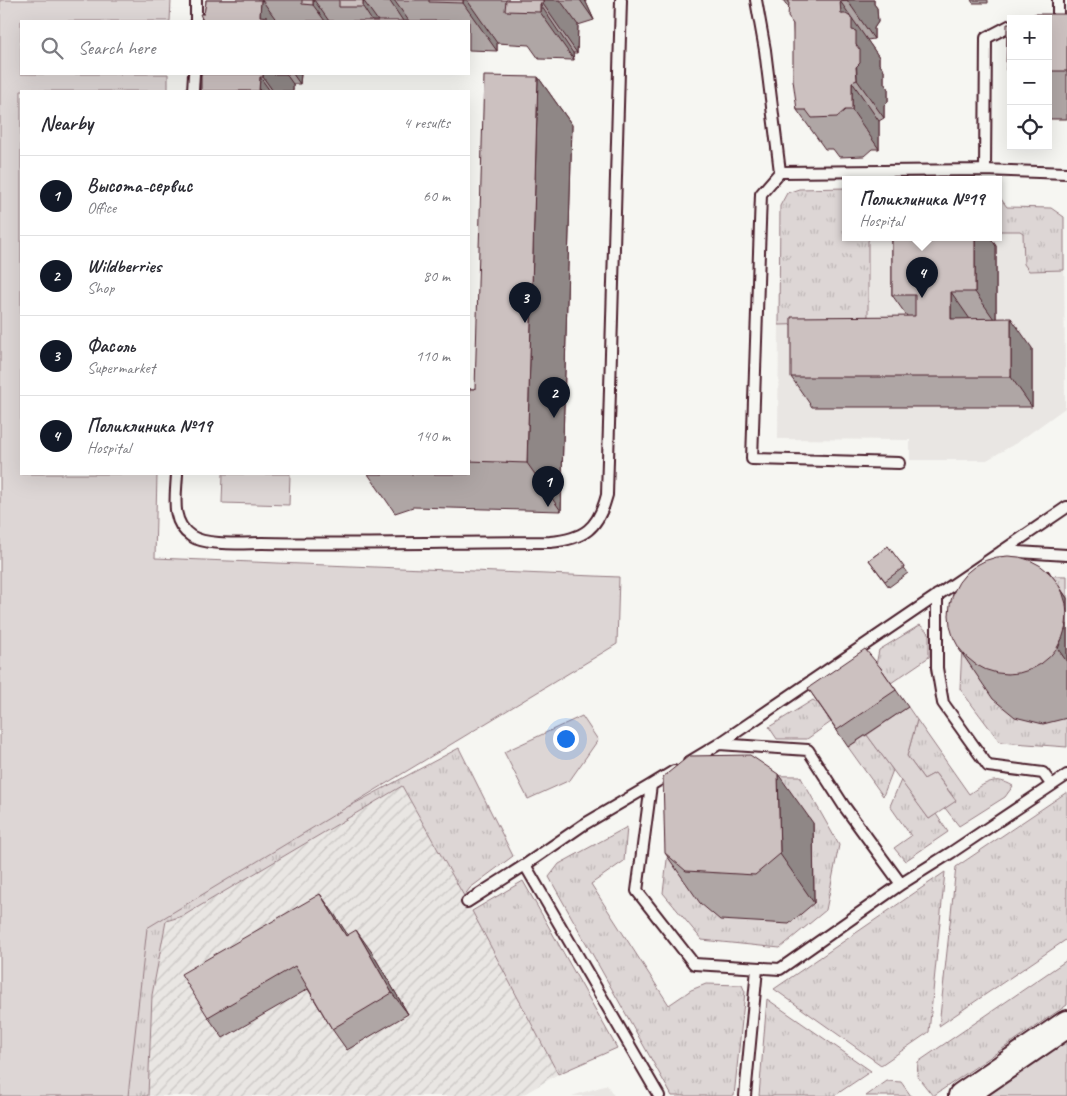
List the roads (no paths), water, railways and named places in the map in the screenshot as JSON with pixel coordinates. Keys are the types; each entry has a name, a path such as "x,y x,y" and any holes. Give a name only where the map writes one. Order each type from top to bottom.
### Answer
{"street":[{"path":"962,1096 1067,1024"}],"lane":[{"path":"196,0 196,20"},
{"path":"177,475 175,510 178,521 183,529 197,540 284,543 550,542 570,540 581,536 592,527 603,511 607,495 621,0"},
{"path":"756,0 765,50 780,172 761,194 752,459 899,463"},
{"path":"1058,0 1058,21"},
{"path":"985,170 986,38 1007,27"},
{"path":"193,90 194,75"},
{"path":"780,172 985,170 1067,173"},
{"path":"467,902 583,825 719,744 1067,507"},
{"path":"1002,551 1067,555"},
{"path":"937,595 937,668 942,702 988,766 1043,773 1051,784"},
{"path":"719,744 808,750 844,806 901,884"},
{"path":"651,785 637,891 694,964 780,969 901,884 1067,775"},
{"path":"525,865 659,1096"},
{"path":"745,1096 757,969"}],"place":[{"name":"Поликлиника №19","path":"922,298"},
{"name":"Фасоль","path":"525,323"},
{"name":"Wildberries","path":"554,418"},
{"name":"Высота-сервис","path":"548,507"}]}
